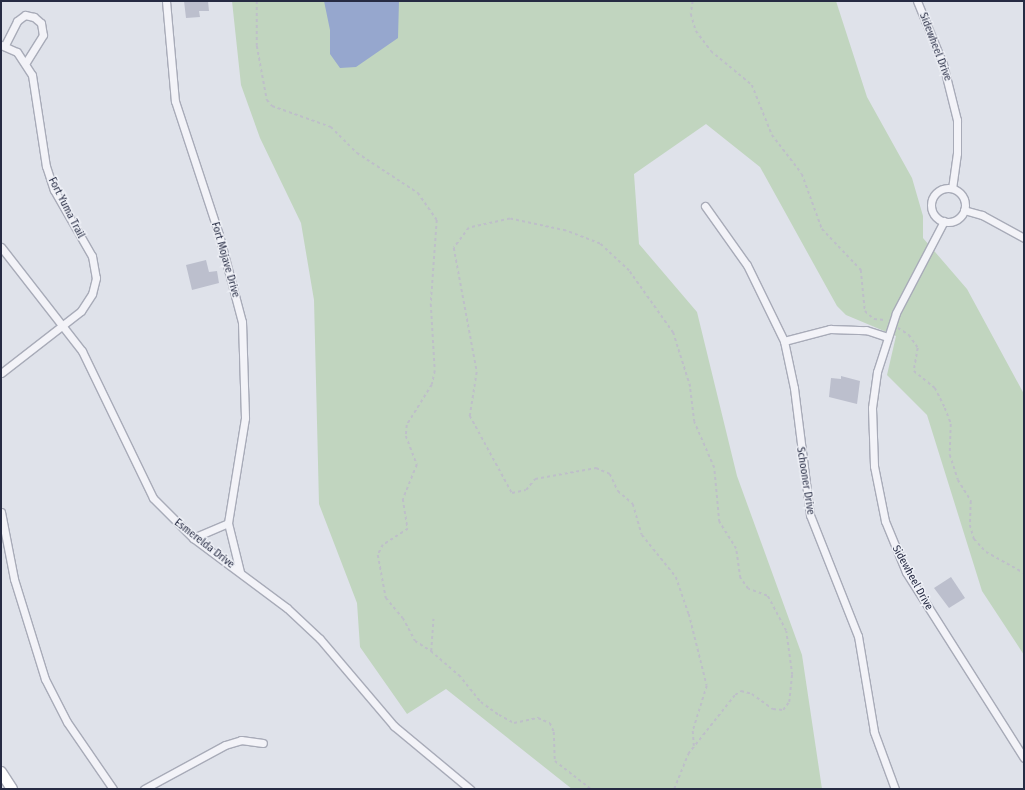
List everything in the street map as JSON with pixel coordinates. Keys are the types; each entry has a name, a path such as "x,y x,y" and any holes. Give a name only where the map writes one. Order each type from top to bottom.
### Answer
{"street":[{"name":"Fort Mojave Drive","path":"166,1 175,102 219,236 242,322 245,418 228,523"},
{"name":"Sidewheel Drive","path":"917,1 943,64 957,120 957,153 952,188"},
{"path":"25,15 34,17 41,23 43,35 26,62 3,45 17,21 25,15"},
{"name":"Fort Yuma Trail","path":"1,373 82,311 92,294 96,278 92,256 54,190 46,166 32,75 26,62"},
{"path":"952,188 963,196 964,210 959,218 944,221 934,213 934,197 938,191 952,188"},
{"name":"Schooner Drive","path":"705,206 747,265 784,341 794,388 810,515 858,636 874,732 895,789"},
{"path":"964,210 982,215 1024,238"},
{"name":"Sidewheel Drive","path":"944,221 893,323 888,337 878,372 872,439 885,521 910,578 1024,758"},
{"name":"Esmerelda Drive","path":"1,247 62,325 98,380 153,498 193,538 287,608 320,639 394,726 470,789"},
{"path":"784,341 830,329 866,330 888,337"},
{"path":"1,512 14,579 45,678 67,722 113,789"},
{"path":"193,538 228,523 240,572"},
{"path":"144,789 225,744 241,740 263,743"},
{"path":"1,772 12,789"}],"path":[{"path":"257,1 257,46 267,100 272,106 331,127 357,153 422,196 437,220 431,304 435,371 432,385 407,425 406,436 417,465 403,499 408,529 383,545 378,555 386,598 403,618 415,641 431,651 459,675 481,702 514,723 538,718 550,723 554,732 555,761 591,789"},
{"path":"693,1 691,14 696,31 711,51 752,85 772,135 802,174 822,229 861,270 865,311 874,319 893,323 915,341 918,348 914,371 935,388 951,424 950,454 958,480 971,501 970,525 974,539 986,552 1024,573"},
{"path":"674,789 694,746 741,692 752,694 773,709 782,710 789,702 792,675 783,623 767,596 743,585 736,549 722,531 714,468 694,422 690,387 670,326 624,265 592,240 510,219 470,228 454,248 477,372 470,416 512,493 526,490 535,479 596,468 610,474 618,491 633,504 642,535 676,577 690,614 707,686 693,731 694,746"},
{"path":"431,651 433,619"}],"green space":[{"path":"232,1 836,1 867,97 912,178 923,216 923,238 967,289 1024,394 1024,655 982,591 927,415 887,375 896,336 846,315 837,306 760,167 706,124 634,174 639,244 697,312 737,476 802,655 822,789 572,789 446,689 407,714 360,647 357,603 319,504 314,300 301,223 260,138 241,85"}],"water":[{"path":"324,1 399,1 398,38 356,67 340,68 330,54 330,30"}],"building":[{"path":"184,1 208,1 209,11 199,11 200,17 186,18"},
{"path":"206,260 209,272 217,271 219,283 192,290 186,265"},
{"path":"841,376 860,381 857,404 829,397 831,378 841,379"},
{"path":"951,577 965,598 949,608 934,588"}]}
